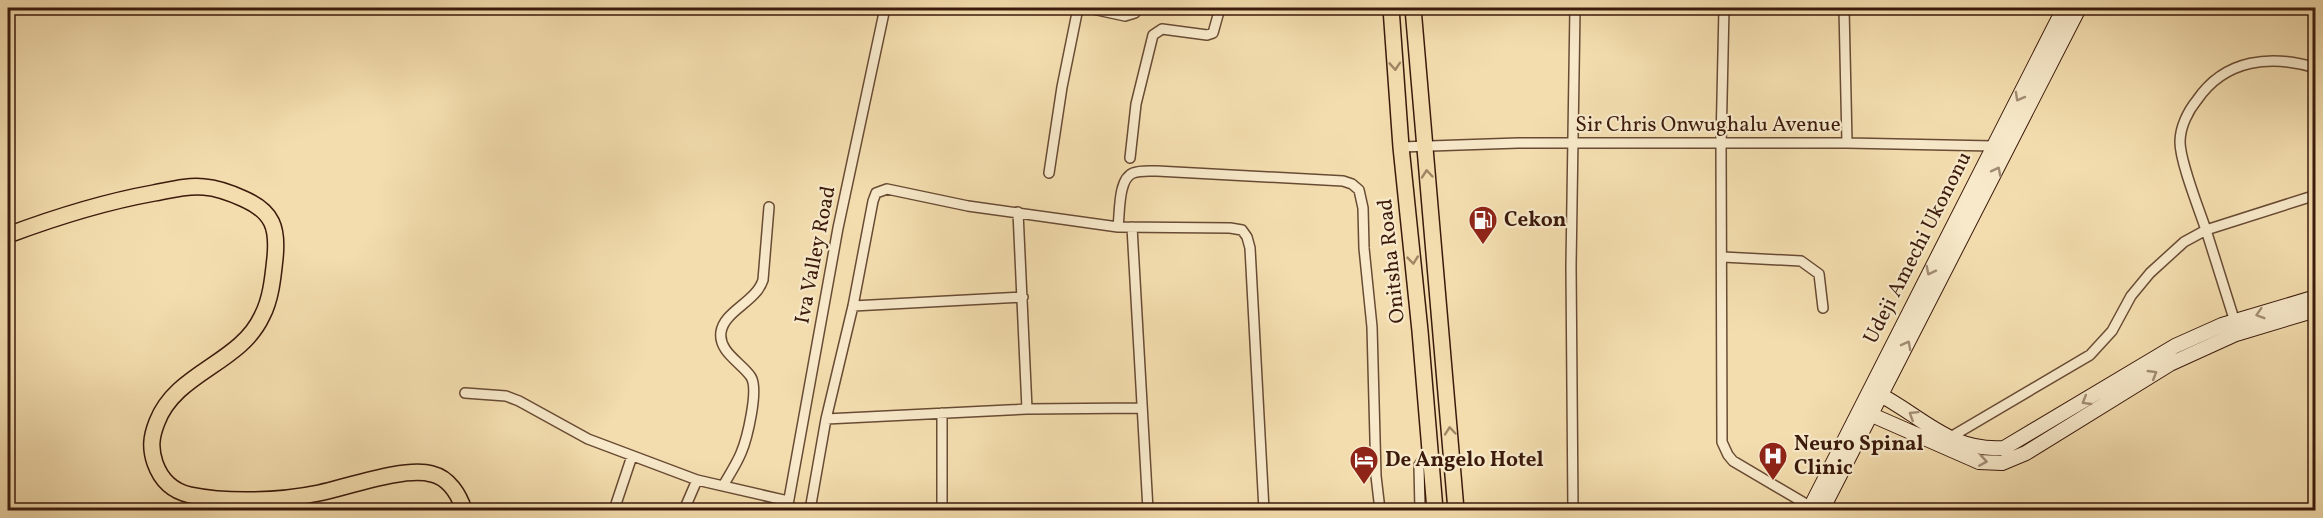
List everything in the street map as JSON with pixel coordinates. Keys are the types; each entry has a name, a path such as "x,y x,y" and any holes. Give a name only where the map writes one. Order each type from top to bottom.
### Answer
{"main road":[{"name":"Onitsha Road","path":"1391,8 1401,147 1435,510"},
{"name":"Onitsha Road","path":"1413,8 1456,510"},
{"name":"Udeji Amechi Ukononu","path":"1814,509 1876,393 2036,79 2064,8"},
{"name":"Udeji Amechi Ukononu","path":"1876,393 1993,146 2079,8"},
{"path":"8,235 109,201 188,187 205,187 227,192 260,207 270,217 276,230 277,244 264,314 253,332 241,343 178,389 168,399 159,416 151,442 158,471 165,482 177,492 222,498 277,498 317,493 380,478 423,472 440,477 454,489 464,510"},
{"path":"1876,393 1948,438 1983,450 2004,448 2175,346 2222,325 2316,297"},
{"path":"1865,413 1979,462 2002,463 2026,453 2170,363 2236,334 2316,309"}],"street":[{"name":"Iva Valley Road","path":"787,506 838,228 885,8"},
{"path":"1049,173 1078,8"},
{"path":"1089,8 1125,16 1135,13"},
{"path":"1130,158 1136,104 1154,36 1162,29 1207,35 1212,33 1220,8"},
{"path":"1574,510 1571,266 1575,8"},
{"path":"1724,8 1721,407 1725,449 1733,461 1814,509"},
{"path":"1844,8 1847,143"},
{"path":"2235,322 2184,163 2180,142 2184,122 2192,106 2215,79 2236,68 2269,60 2282,60 2316,68"},
{"name":"Sir Chris Onwughalu Avenue","path":"1401,147 1847,143 1993,146"},
{"path":"1118,227 1123,187 1130,174 1136,171 1342,181 1352,184 1359,190 1363,208 1364,248 1372,327 1376,476 1380,510"},
{"path":"810,510 826,419 854,306 873,201 879,190 887,189 968,206 1118,227 1242,230 1250,248 1264,510"},
{"path":"1948,438 2090,354 2112,331 2131,296 2150,273 2184,242 2206,230 2316,195"},
{"path":"723,486 744,446 754,388 752,378 724,348 720,333 725,321 759,291 763,280 769,207"},
{"path":"1018,212 1027,409"},
{"path":"1131,227 1148,510"},
{"path":"1723,257 1807,263 1820,274 1823,308"},
{"path":"854,306 1023,297"},
{"path":"465,393 506,396 588,439 697,480 787,506"},
{"path":"826,419 1027,409 1142,408"},
{"path":"942,413 942,510"},
{"path":"614,510 632,456"},
{"path":"1420,510 1418,471 1422,462 1431,460"},
{"path":"684,510 697,480"},
{"path":"2311,510 2316,510"}],"place":[{"name":"Cekon","path":"1483,246"},
{"name":"Neuro Spinal Clinic","path":"1773,482"},
{"name":"De Angelo Hotel","path":"1364,486"}]}
